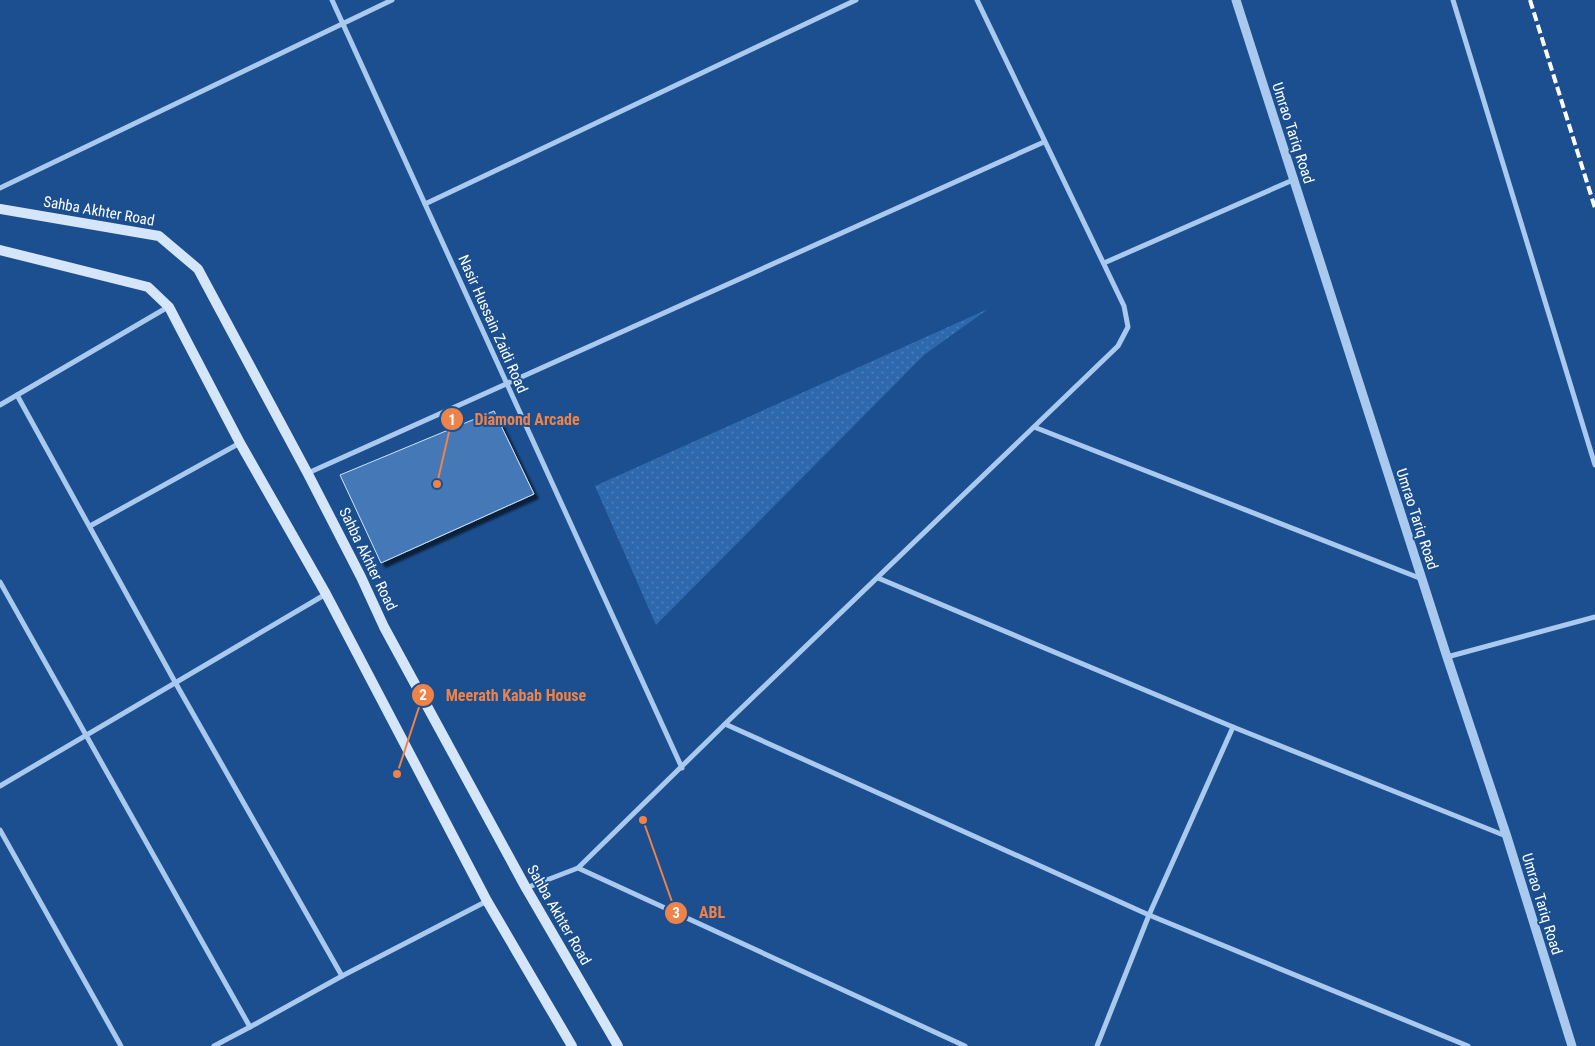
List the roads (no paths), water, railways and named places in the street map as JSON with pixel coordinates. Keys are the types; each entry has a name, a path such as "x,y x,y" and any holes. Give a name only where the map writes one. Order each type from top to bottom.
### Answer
{"main road":[{"name":"Sahba Akhter Road","path":"0,209 159,236 198,269 308,474 361,577 384,627 526,888 618,1046"},
{"path":"0,250 148,287 169,307 240,443 326,594 487,901 572,1046"}],"street":[{"name":"Nasir Hussain Zaidi Road","path":"332,0 682,768"},
{"path":"0,188 392,0"},
{"path":"425,204 856,0"},
{"path":"526,888 578,868 1118,346 1128,326 1124,306 977,0"},
{"name":"Umrao Tariq Road","path":"1236,0 1447,657 1507,837 1572,1046"},
{"path":"1453,0 1595,465"},
{"path":"308,474 1044,142"},
{"path":"1104,263 1293,180"},
{"path":"0,405 169,307"},
{"path":"17,395 342,976"},
{"path":"1034,427 1422,579"},
{"path":"90,526 240,443"},
{"path":"878,578 1233,727 1507,837"},
{"path":"0,582 250,1028"},
{"path":"0,786 326,594"},
{"path":"1447,657 1595,617"},
{"path":"725,724 1149,915 1468,1046"},
{"path":"1097,1046 1149,915 1233,727"},
{"path":"0,830 121,1046"},
{"path":"578,868 965,1046"},
{"path":"214,1046 342,976 487,901"}],"railway":[{"path":"1530,0 1595,208"}],"place":[{"name":"Diamond Arcade","path":"437,484"},
{"name":"Meerath Kabab House","path":"397,774"},
{"name":"ABL","path":"643,820"}]}
